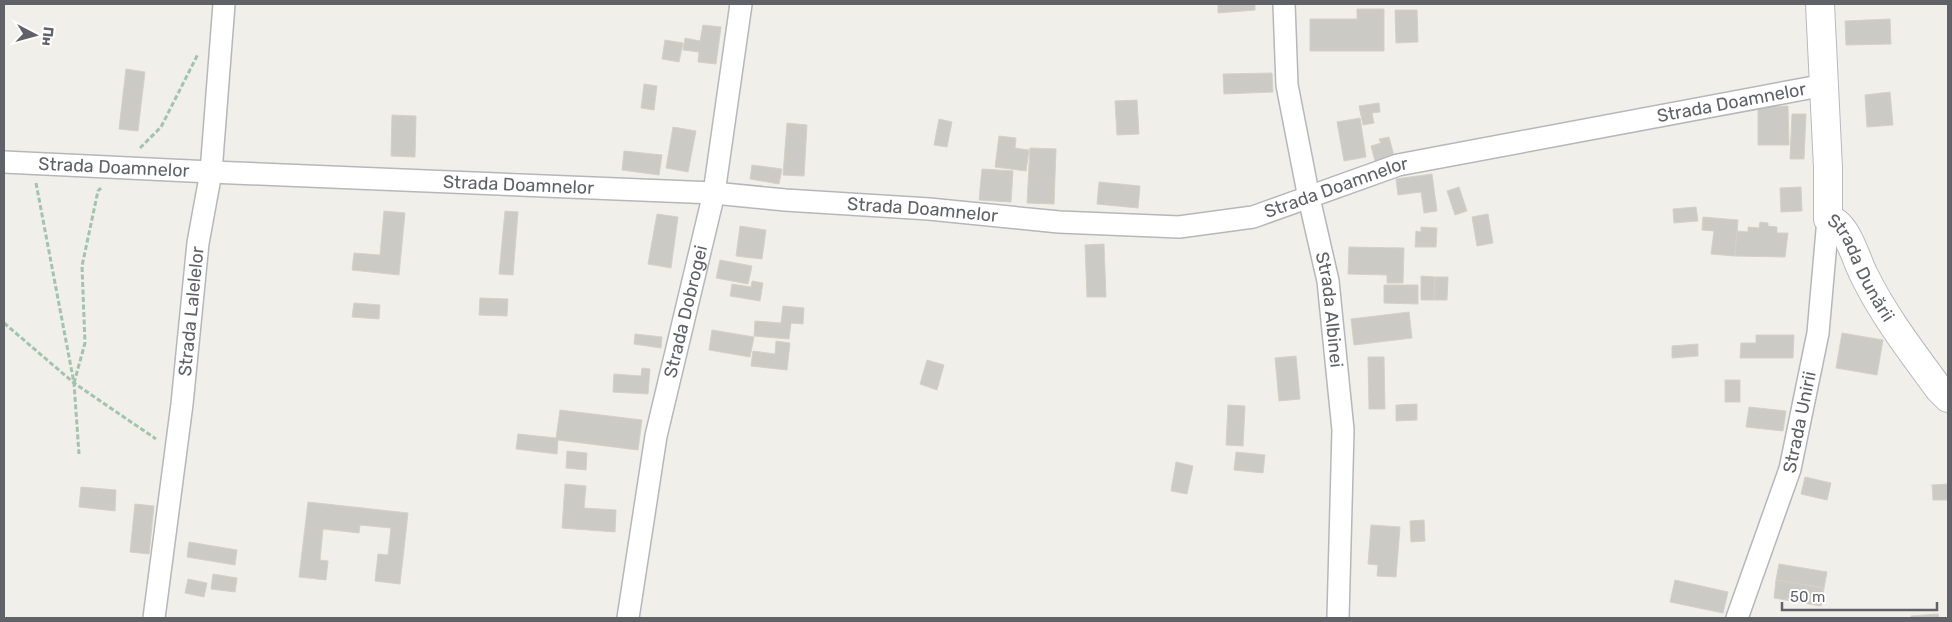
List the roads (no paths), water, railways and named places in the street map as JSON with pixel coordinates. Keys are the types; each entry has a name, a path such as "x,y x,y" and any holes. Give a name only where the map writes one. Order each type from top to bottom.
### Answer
{"main road":[{"name":"Strada Dunării","path":"1820,4 1825,86 1828,219 1833,220 1842,227 1864,276 1888,317 1938,388 1948,398"}],"street":[{"name":"Strada Lalelelor","path":"154,618 182,404 198,243 211,172 224,4"},
{"name":"Strada Dobrogei","path":"628,618 656,436 714,193 741,4"},
{"name":"Strada Albinei","path":"1284,4 1287,85 1309,198 1328,281 1342,430 1338,618"},
{"name":"Strada Doamnelor","path":"4,162 714,193 785,200 929,209 1059,222 1179,227 1254,217 1398,165 1825,86"},
{"name":"Strada Unirii","path":"1737,618 1790,469 1818,333 1828,219"}]}
